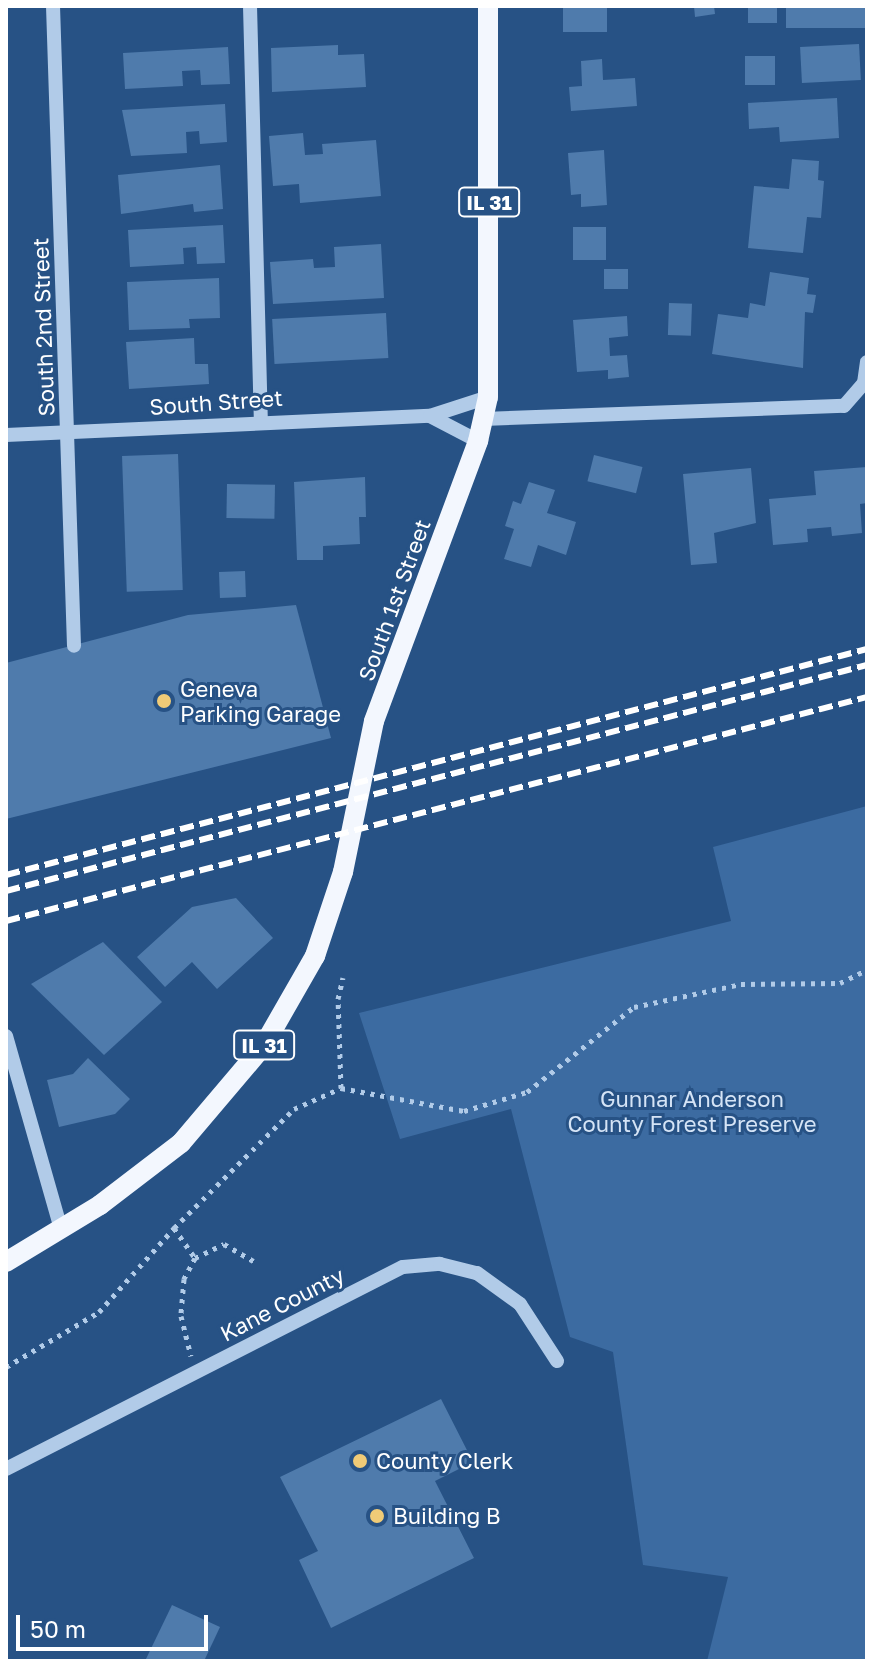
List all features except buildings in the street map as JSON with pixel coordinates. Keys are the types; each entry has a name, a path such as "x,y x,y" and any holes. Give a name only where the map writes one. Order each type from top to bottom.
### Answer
{"main road":[{"name":"South 1st Street","path":"6,1262 61,1229 181,1143 240,1078 283,1016 315,956 343,872 374,721 478,441 488,397 488,6"}],"street":[{"name":"South 2nd Street","path":"53,6 74,646"},
{"path":"250,6 261,420"},
{"path":"483,419 844,406 864,383 867,362"},
{"name":"South Street","path":"6,435 261,420 430,416 488,397"},
{"name":"South Street","path":"430,416 478,441"},
{"path":"6,1036 61,1229"},
{"name":"Kane County","path":"6,1469 403,1267 440,1264 477,1273 520,1304 557,1361"}],"path":[{"path":"6,1367 99,1312 174,1228 294,1109 341,1088 464,1111 527,1092 634,1007 741,984 840,983 867,970"},
{"path":"341,1088 338,999 343,978"},
{"path":"174,1228 195,1258"},
{"path":"198,1372 181,1316 184,1279 195,1258 224,1244 253,1261"}],"green space":[{"name":"Gunnar Anderson County Forest Preserve","path":"867,806 867,1661 707,1661 728,1577 643,1565 613,1352 570,1337 511,1109 400,1139 359,1013 731,921 713,847"}],"railway":[{"path":"6,875 867,649"},
{"path":"6,891 867,665"},
{"path":"6,921 867,697"}],"place":[{"name":"Geneva Parking Garage","path":"164,701"},
{"name":"County Clerk","path":"360,1461"},
{"name":"Building B","path":"377,1516"}]}
